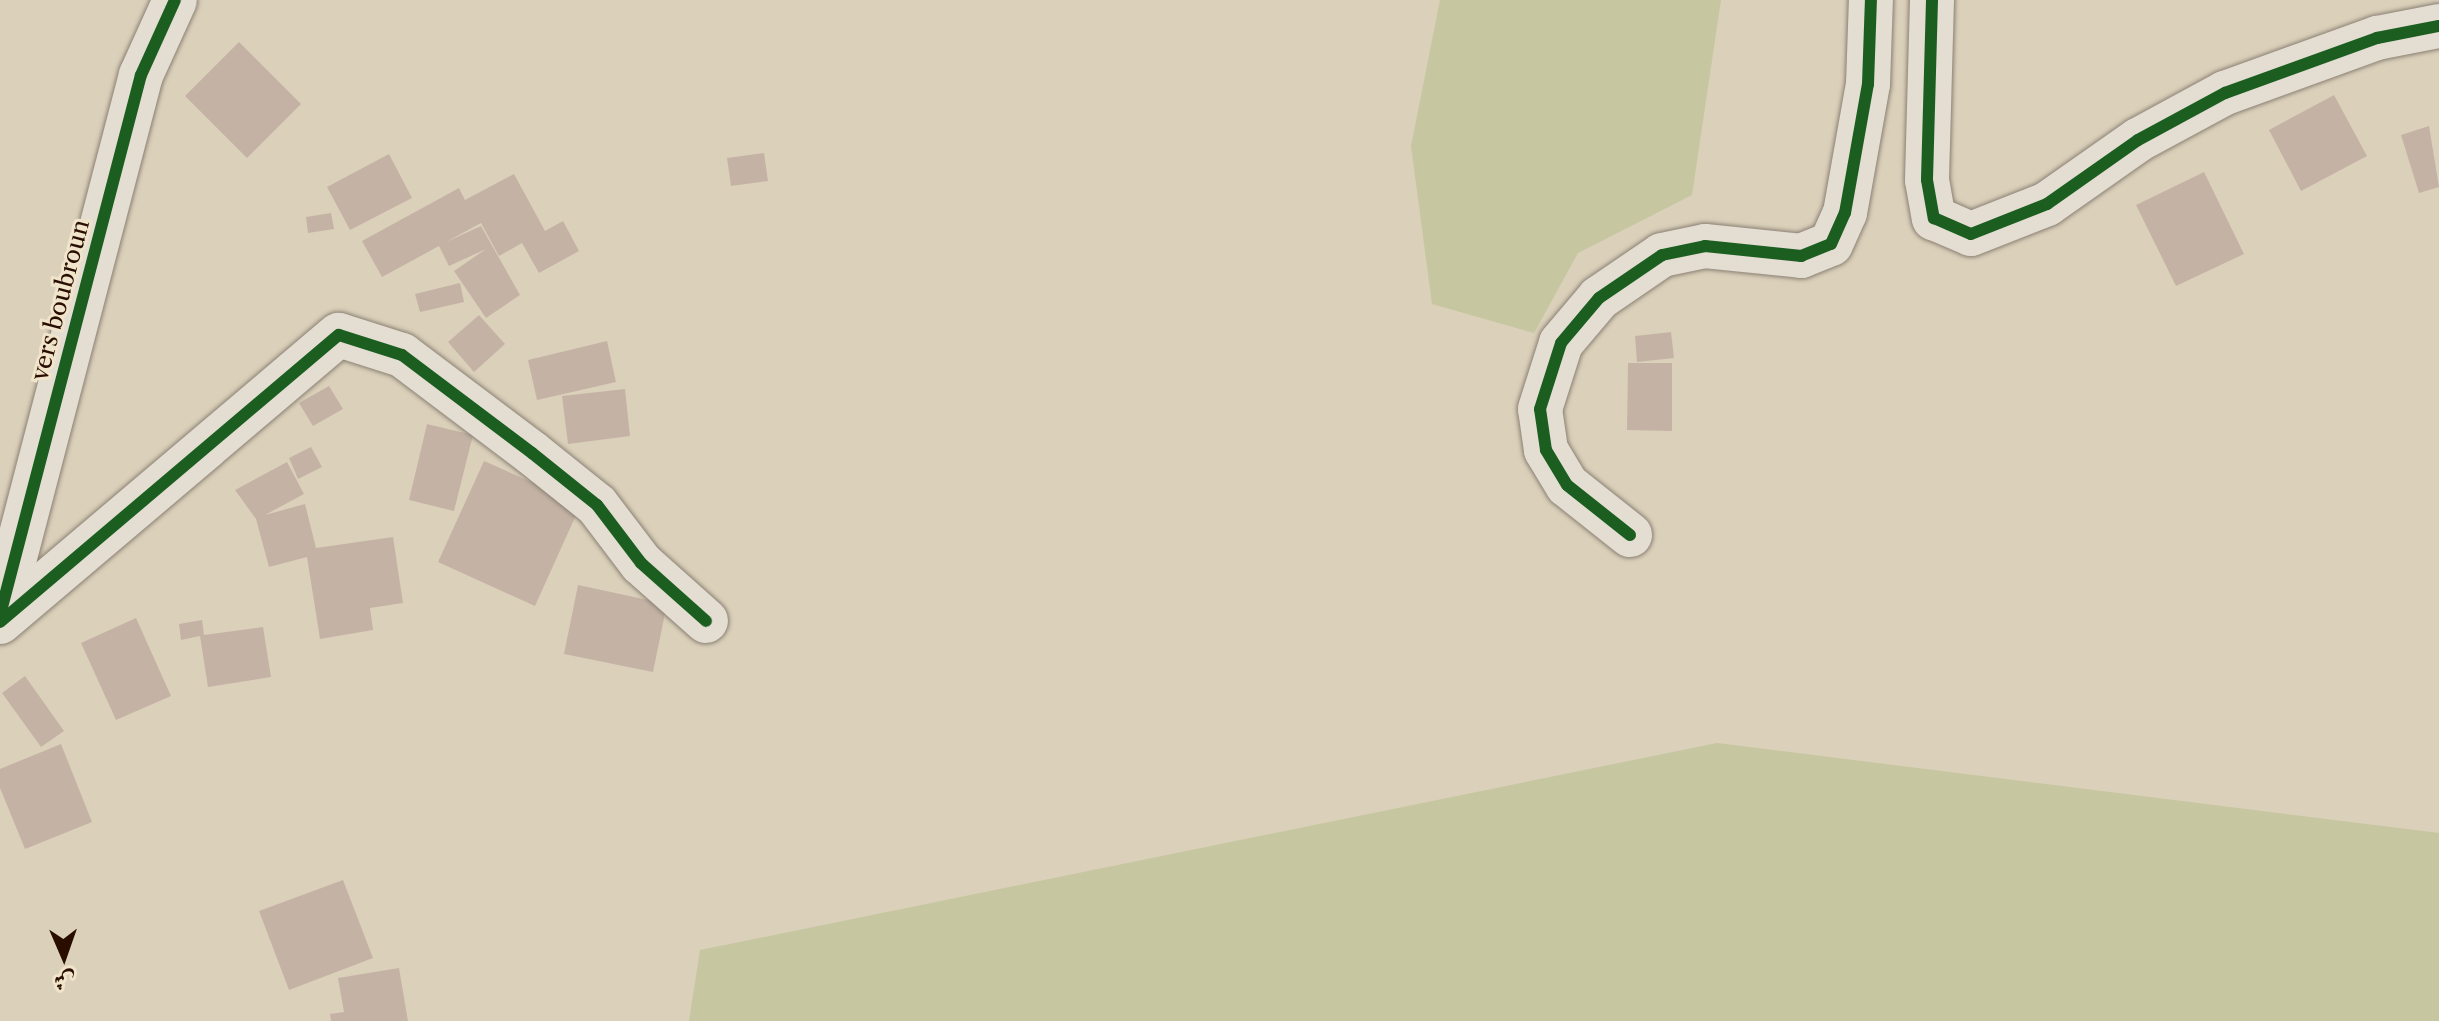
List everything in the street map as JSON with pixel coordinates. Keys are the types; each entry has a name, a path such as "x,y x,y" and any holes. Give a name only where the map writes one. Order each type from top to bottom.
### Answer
{"street":[{"name":"vers boubroun","path":"0,615 141,75 175,0"},
{"path":"1630,535 1567,485 1546,450 1540,409 1561,343 1599,298 1662,255 1705,246 1801,256 1831,244 1845,213 1868,84 1871,0"},
{"path":"1932,0 1927,180 1934,218 1971,234 2047,204 2138,140 2225,93 2377,38 2439,26"},
{"path":"0,622 339,335 402,355 532,453 597,505 641,563 706,621"}],"green space":[{"path":"1440,0 1721,0 1692,195 1578,253 1534,333 1432,304 1411,146"},
{"path":"1717,743 2439,833 2439,1021 689,1021 700,950"}],"building":[{"path":"239,42 301,104 247,158 185,96"},
{"path":"2334,95 2367,156 2301,191 2269,130"},
{"path":"2429,126 2439,187 2419,193 2401,135"},
{"path":"764,153 768,181 731,186 727,158"},
{"path":"389,154 412,198 350,230 327,187"},
{"path":"2204,172 2244,254 2176,286 2136,205"},
{"path":"514,174 545,231 563,221 579,251 539,273 522,243 499,256 481,223 446,242 481,226 520,295 486,318 454,271 486,249 449,266 439,246 382,277 362,241 459,188 465,200"},
{"path":"331,213 334,229 308,233 306,217"},
{"path":"460,283 464,302 420,312 415,294"},
{"path":"479,315 505,344 474,372 448,342"},
{"path":"1671,332 1674,358 1637,362 1635,336"},
{"path":"607,341 616,382 537,400 528,360"},
{"path":"1628,363 1672,363 1672,431 1627,430"},
{"path":"329,386 343,409 313,426 299,403"},
{"path":"625,389 630,436 568,444 562,396"},
{"path":"427,424 473,435 454,511 409,500"},
{"path":"311,447 322,467 298,479 289,458"},
{"path":"484,461 581,504 535,606 438,562"},
{"path":"287,462 304,494 265,515 305,504 316,548 393,537 403,603 370,608 373,630 320,639 307,557 269,567 256,519 235,490"},
{"path":"578,585 667,604 653,672 564,654"},
{"path":"136,618 171,696 116,720 81,643"},
{"path":"202,620 204,635 263,627 271,677 208,687 200,636 181,640 179,624"},
{"path":"25,676 64,731 41,747 2,693"},
{"path":"61,744 92,822 25,849 0,788 0,769"},
{"path":"343,880 373,958 289,990 259,911"},
{"path":"399,968 408,1021 331,1021 330,1014 344,1012 338,978"}],"cycle path":[{"path":"0,615 141,75 175,0"},
{"path":"1630,535 1567,485 1546,450 1540,409 1561,343 1599,298 1662,255 1705,246 1801,256 1831,244 1845,213 1868,84 1871,0"},
{"path":"1932,0 1927,180 1934,218 1971,234 2047,204 2138,140 2225,93 2377,38 2439,26"},
{"path":"0,622 339,335 402,355 532,453 597,505 641,563 706,621"}]}
